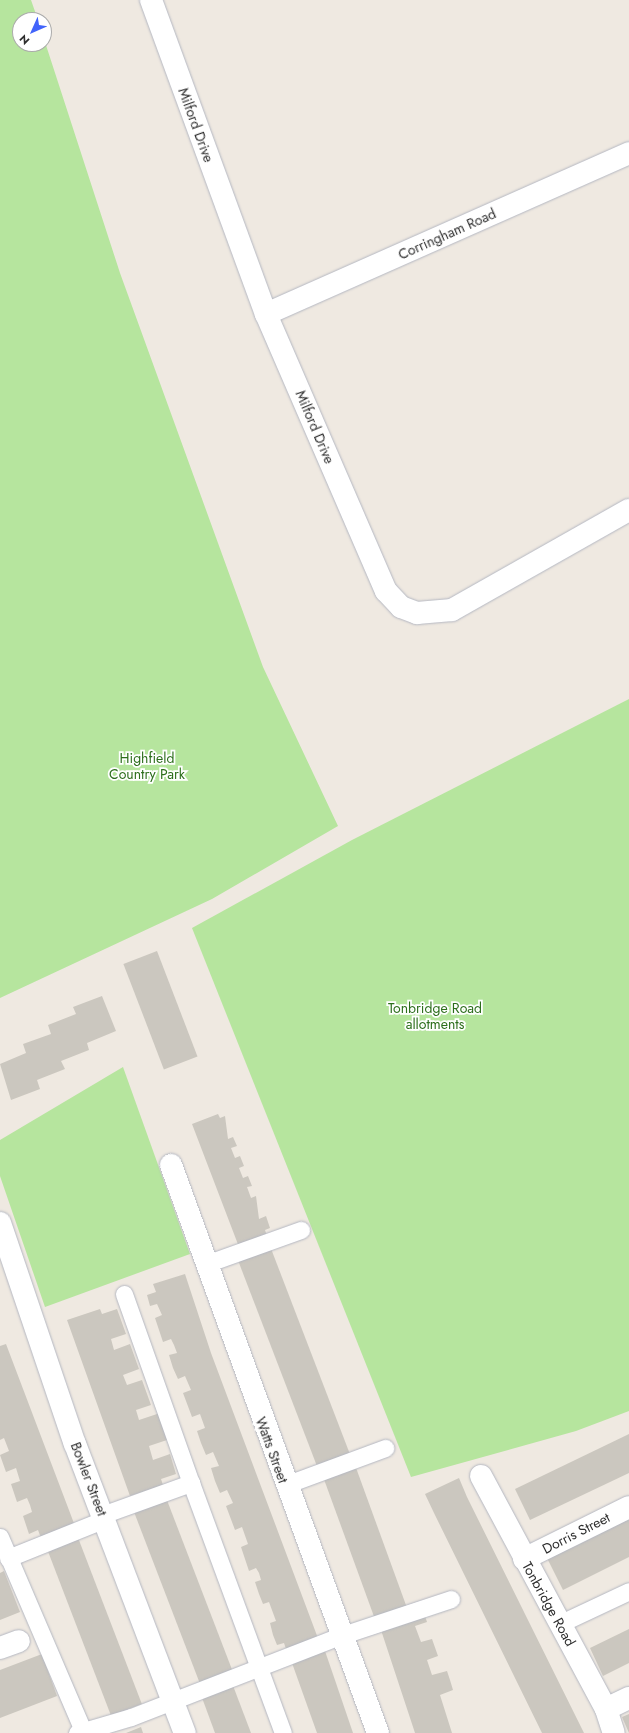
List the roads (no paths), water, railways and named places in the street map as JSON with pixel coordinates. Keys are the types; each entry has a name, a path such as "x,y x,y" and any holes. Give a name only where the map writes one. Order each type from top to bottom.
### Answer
{"street":[{"name":"Milford Drive","path":"151,0 266,314 386,592 401,607 417,614 452,610 629,510"},
{"name":"Corringham Road","path":"266,314 629,154"},
{"name":"Watts Street","path":"171,1165 340,1636 378,1733"},
{"name":"Bowler Street","path":"0,1223 104,1517 185,1733"},
{"name":"Tonbridge Road","path":"481,1476 524,1560 606,1709 614,1733"},
{"name":"Dorris Street","path":"524,1560 629,1507"},
{"path":"606,1709 629,1698"}],"lane":[{"path":"206,1264 301,1230"},
{"path":"124,1294 190,1483 283,1733"},
{"path":"285,1485 385,1448"},
{"path":"5,1555 190,1483"},
{"path":"0,1536 5,1555 81,1732 172,1701 340,1636 451,1599"},
{"path":"559,1624 629,1591"}],"park label":[{"name":"Highfield Country Park","path":"147,766"},
{"name":"Tonbridge Road allotments","path":"435,1016"}]}
